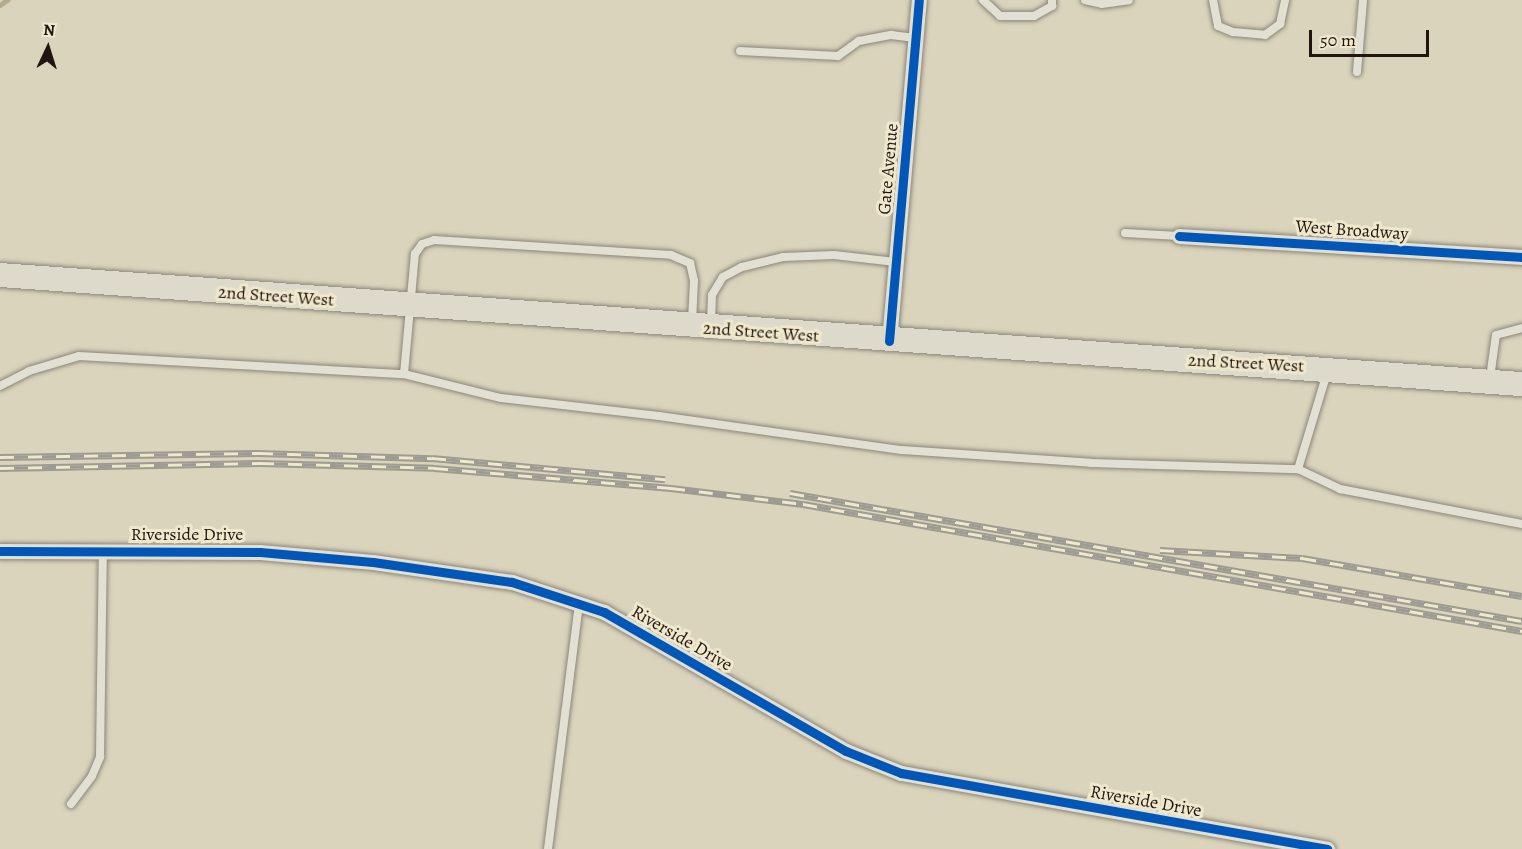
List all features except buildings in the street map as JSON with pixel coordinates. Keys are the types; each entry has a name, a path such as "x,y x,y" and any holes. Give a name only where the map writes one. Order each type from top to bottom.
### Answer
{"main road":[{"name":"2nd Street West","path":"0,275 702,328 1328,368 1522,384"}],"street":[{"name":"Gate Avenue","path":"889,341 919,0"},
{"name":"West Broadway","path":"1179,236 1522,257"},
{"name":"Riverside Drive","path":"0,551 248,551 373,562 505,580 579,602 604,612 846,751 901,773 1327,849"}],"lane":[{"path":"983,0 1000,16 1034,16 1052,6 1052,0"},
{"path":"1085,0 1102,4 1129,0"},
{"path":"1213,0 1218,26 1233,32 1265,35 1280,24 1285,0"},
{"path":"1357,72 1363,0"},
{"path":"740,51 838,56 859,41 891,35 917,38"},
{"path":"1125,233 1179,236"},
{"path":"404,375 415,254 422,244 434,240 659,254 690,263 702,328"},
{"path":"702,328 712,295 723,277 742,267 783,256 834,255 896,262"},
{"path":"1489,382 1496,335 1522,328"},
{"path":"0,386 29,371 79,356 404,375 501,398 902,450 1091,463 1298,469 1340,489 1522,524"},
{"path":"1298,469 1328,368"},
{"path":"71,804 92,776 100,757 103,550"},
{"path":"548,849 579,602"}],"waterway":[{"path":"0,5 7,0"}],"railway":[{"path":"0,457 259,453 432,458 665,479"},
{"path":"0,468 260,463 434,468 671,488 803,504 1522,631"},
{"path":"790,493 1522,621"},
{"path":"1160,550 1302,558 1522,596"}],"cycle path":[{"path":"889,341 919,0"},
{"path":"1179,236 1522,257"},
{"path":"0,551 260,552 373,562 512,582 604,612 846,751 901,773 1327,849"}]}
